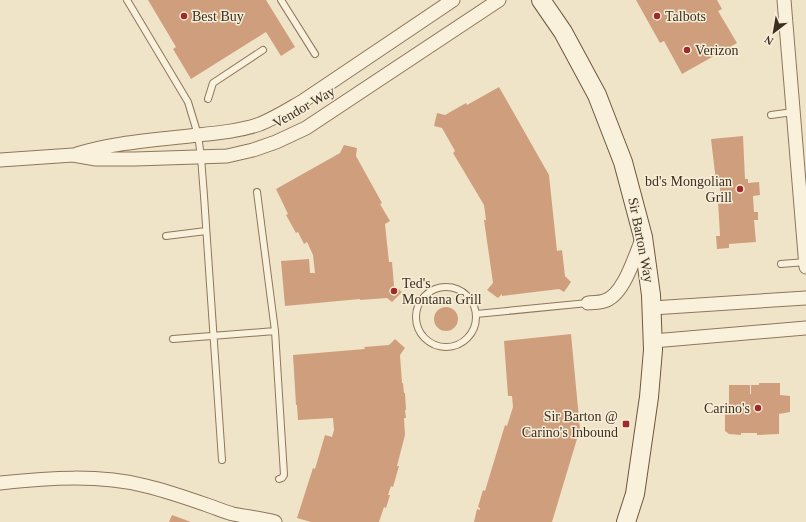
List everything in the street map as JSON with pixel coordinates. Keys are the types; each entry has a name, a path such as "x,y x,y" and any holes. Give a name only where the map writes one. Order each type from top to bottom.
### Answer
{"main road":[{"name":"Sir Barton Way","path":"541,0 563,32 597,95 624,162 643,237 652,308 653,350 649,397 635,494 626,522"}],"street":[{"name":"Vendor Way","path":"0,160 73,155 92,149 132,142 235,130 260,124 303,101 453,0"},
{"name":"Vendor Way","path":"73,155 96,159 227,156 253,150 276,142 306,128 499,0"},
{"path":"784,0 806,267"},
{"path":"588,303 605,301 618,292 624,284 643,237"},
{"path":"652,308 806,298"},
{"path":"653,341 806,328"},
{"path":"0,483 86,479 144,485 233,514 275,522"},
{"path":"233,514 245,522"}],"lane":[{"path":"128,0 188,102 198,135 201,157 222,460"},
{"path":"280,0 315,54"},
{"path":"208,99 213,83 262,50"},
{"path":"771,115 793,112"},
{"path":"257,192 275,331 284,475 279,479"},
{"path":"166,236 206,231"},
{"path":"781,264 806,262"},
{"path":"439,288 457,290 465,294 474,307 476,314 476,321 471,334 458,345 449,347 431,343 424,337 417,324 417,310 420,303 431,292 439,288"},
{"path":"476,314 588,303"},
{"path":"173,339 275,331"}],"building":[{"path":"148,0 266,0 295,47 281,56 266,32 191,79 173,49 176,47"},
{"path":"636,0 717,0 722,9 718,11 737,43 682,74 664,41 660,43"},
{"path":"499,87 549,175 557,251 562,250 565,276 571,282 564,292 559,289 502,296 502,294 498,298 487,290 493,283 484,220 486,220 484,205 453,153 455,151 442,128 434,126 437,113 445,115 466,103 467,105"},
{"name":"bd's Mongolian Grill","path":"743,136 745,179 748,179 748,183 759,182 760,195 753,196 754,212 758,212 758,220 754,220 756,242 729,244 729,248 717,249 716,236 720,236 718,200 721,200 719,180 716,181 711,139"},
{"path":"344,145 357,148 356,156 382,203 380,204 390,221 385,224 389,262 392,262 394,286 402,292 392,302 387,298 360,299 285,306 281,261 309,259 310,273 315,273 313,255 307,242 304,244 298,232 296,233 286,215 288,214 276,189 340,153"},
{"path":"446,307 455,310 458,319 455,328 446,331 437,328 434,319 437,310"},
{"path":"571,334 580,429 552,522 474,522 477,509 480,510 478,507 483,490 485,491 505,425 507,426 513,407 512,396 508,396 504,341"},
{"path":"395,339 405,348 400,355 402,383 405,393 405,435 393,487 391,486 386,508 384,507 379,522 311,522 297,518 313,468 315,469 325,435 332,437 334,430 333,418 298,420 293,355 365,349 364,347 389,345"},
{"name":"Carino's","path":"759,383 780,383 780,395 790,396 790,412 779,414 779,434 729,434 725,431 725,404 729,404 729,385 750,385 751,394 751,385 759,385"},
{"path":"172,515 191,522 169,522"}],"place":[{"name":"Best Buy","path":"184,16"},
{"name":"Talbots","path":"657,16"},
{"name":"Verizon","path":"687,50"},
{"name":"bd's Mongolian Grill","path":"740,189"},
{"name":"Ted's Montana Grill","path":"394,291"},
{"name":"Carino's","path":"758,408"},
{"name":"Sir Barton @ Carino's Inbound","path":"626,424"}]}
